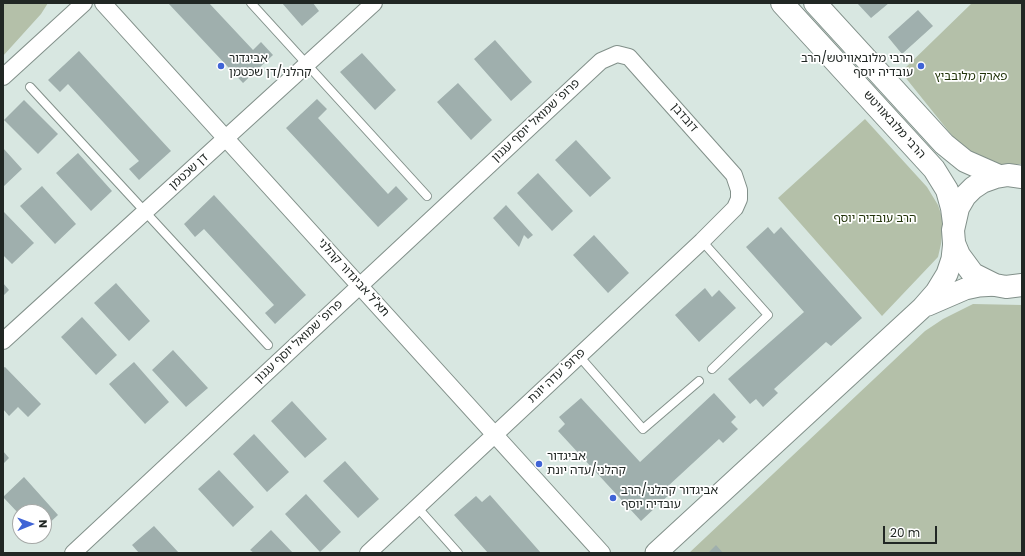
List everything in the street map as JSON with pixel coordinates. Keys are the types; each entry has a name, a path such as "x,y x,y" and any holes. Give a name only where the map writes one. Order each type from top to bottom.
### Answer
{"main road":[{"name":"הרבי מלובאוויטש","path":"782,3 934,169 947,190 952,208 954,232 959,255 970,271 982,280 1014,286"},
{"name":"הרבי מלובאוויטש","path":"815,3 944,144 965,161 999,176"},
{"path":"954,232 960,204 971,190 982,182 999,176 1022,177"}],"street":[{"path":"3,78 84,3"},
{"name":"תא\"ל אביגדור קהלני","path":"103,3 602,553"},
{"name":"דן שכטמן","path":"3,341 374,3"},
{"name":"דובדבן","path":"617,54 625,55 633,60 725,165 736,180 739,194"},
{"name":"פרופ' שמואל יוסף עגנון","path":"73,553 601,61 617,54"},
{"name":"פרופ' עדה יונת","path":"368,553 732,213 737,204 739,194"},
{"path":"656,553 922,308 936,292 947,274 952,259 954,232"},
{"path":"922,308 965,289 979,286 1014,286"}],"lane":[{"path":"251,3 427,196"},
{"path":"30,87 268,345"},
{"path":"702,241 768,315 712,369"},
{"path":"579,356 643,429 699,381"},
{"path":"417,507 458,553"}],"green space":[{"path":"3,3 48,3 41,14 3,56"},
{"name":"פארק מלובביץ","path":"972,3 1022,3 1022,164 997,164 962,148 901,72"},
{"name":"הרב עובדיה יוסף","path":"865,119 927,187 938,205 943,220 941,244 938,257 882,316 778,198"},
{"path":"973,304 1022,305 1022,553 689,553 925,331 943,319"}],"building":[{"path":"168,3 209,3 253,50 261,42 273,55 243,83"},
{"path":"282,3 313,3 319,11 302,26"},
{"path":"857,3 889,3 871,18"},
{"path":"918,10 933,26 902,54 888,37"},
{"path":"495,40 532,82 511,101 474,59"},
{"path":"79,51 171,151 139,180 129,169 139,161 68,84 60,92 48,80"},
{"path":"362,53 396,90 375,110 340,72"},
{"path":"458,83 492,120 471,140 437,102"},
{"path":"317,99 327,109 318,118 388,194 396,186 408,199 378,227 286,128"},
{"path":"24,100 58,134 38,154 4,120"},
{"path":"576,140 611,178 590,197 555,160"},
{"path":"3,148 22,169 3,187"},
{"path":"78,153 112,191 91,211 56,173"},
{"path":"538,173 573,211 552,231 517,193"},
{"path":"42,186 76,224 55,244 20,206"},
{"path":"214,195 306,295 275,324 265,313 274,305 204,229 195,237 184,224"},
{"path":"506,205 533,235 528,239 524,235 519,247 493,218"},
{"path":"4,212 34,243 12,264 3,255"},
{"path":"768,227 774,234 781,227 862,318 831,346 826,342 774,389 778,393 763,407 756,399 750,404 728,379 804,312 746,247"},
{"path":"594,235 629,273 608,293 573,255"},
{"path":"3,283 9,290 3,296"},
{"path":"116,283 150,321 129,341 94,303"},
{"path":"705,288 712,297 719,290 736,308 699,342 675,315"},
{"path":"82,317 117,355 96,375 61,337"},
{"path":"173,350 208,388 186,407 152,370"},
{"path":"134,362 169,402 145,424 109,384"},
{"path":"5,367 41,404 28,417 18,407 9,416 3,409 3,368"},
{"path":"714,393 736,417 731,422 738,429 723,443 719,439 667,487 672,492 641,521 558,431 565,424 559,417 581,398 640,462"},
{"path":"292,401 327,439 305,458 271,421"},
{"path":"254,434 289,472 267,492 233,454"},
{"path":"3,451 9,458 3,464"},
{"path":"345,461 379,499 358,518 323,481"},
{"path":"219,470 254,507 233,527 198,489"},
{"path":"24,477 48,504 12,504 12,507 3,497"},
{"path":"306,494 341,532 320,552 285,514"},
{"path":"490,495 541,553 488,553 454,515 476,496 482,502"},
{"path":"52,508 58,515 52,521"},
{"path":"154,526 179,553 139,553 132,545"},
{"path":"271,530 293,553 254,553 250,550"},
{"path":"716,545 723,553 708,553"}],"place":[{"name":"אביגדור קהלני/דן שכטמן","path":"221,66"},
{"name":"הרבי מלובאוויטש/הרב עובדיה יוסף","path":"921,66"},
{"name":"אביגדור קהלני/עדה יונת","path":"539,464"},
{"name":"אביגדור קהלני/הרב עובדיה יוסף","path":"613,498"}]}
